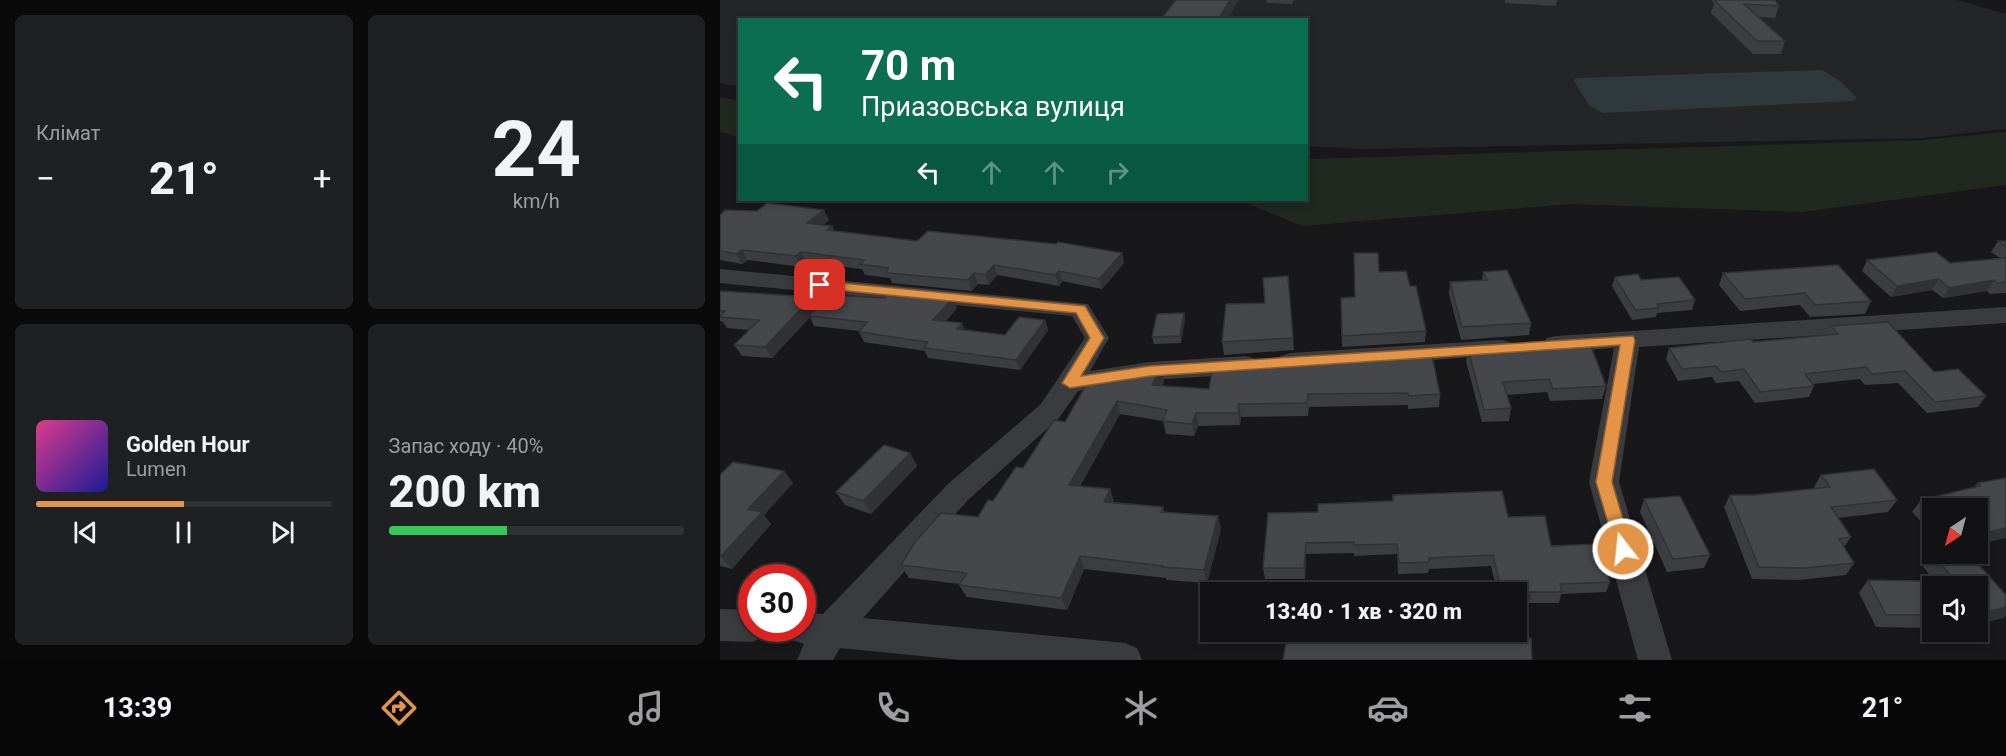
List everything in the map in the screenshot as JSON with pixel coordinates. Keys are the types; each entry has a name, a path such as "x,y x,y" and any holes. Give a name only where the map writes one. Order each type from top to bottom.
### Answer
{"street":[{"path":"720,276 1080,309 1097,338 1050,411 958,492 817,629 814,660"},
{"path":"1070,383 1150,371 2006,315"},
{"path":"1628,340 1604,482 1655,660"},
{"path":"720,625 738,626"},
{"path":"817,629 1125,660"}],"shaded area":[{"path":"720,0 1957,0 2006,14 2006,129 1922,138 1360,149 1308,146 1308,18 738,18 738,87 720,83"},
{"path":"1822,70 1840,81 1856,97 1854,101 1602,113 1589,105 1574,81 1576,78"},
{"path":"720,97 738,101 738,137 720,132"},
{"path":"2006,132 2006,185 1802,212 1571,204 1302,226 1241,201 1308,201 1308,159 1923,140"}],"building":[{"path":"1176,0 1230,0 1219,18 1162,18"},
{"path":"1715,0 1775,0 1779,6 1744,4 1785,41 1757,41"},
{"path":"767,203 824,210 807,223 832,226 827,230 917,241 928,231 1056,244 1058,242 1122,253 1099,279 1059,271 1055,275 994,265 985,275 974,273 968,280 887,273 888,268 860,264 864,260 801,252 796,256 742,250 736,254 720,251 720,215 725,210 757,211"},
{"path":"1998,241 2006,241 2006,247"},
{"path":"1936,252 1950,263 2006,258 2006,282 1997,283 1994,280 1949,288 1939,279 1897,286 1867,260"},
{"path":"1354,253 1378,253 1379,272 1406,271 1410,286 1416,286 1426,331 1342,336 1341,298 1355,297"},
{"path":"1838,265 1871,301 1815,305 1805,293 1745,299 1723,273"},
{"path":"1507,270 1531,323 1462,327 1450,282 1487,280 1483,272"},
{"path":"1638,274 1641,280 1679,277 1695,300 1657,304 1659,308 1635,310 1615,277"},
{"path":"1288,276 1293,338 1222,342 1226,304 1265,303 1263,278"},
{"path":"720,291 812,297 765,347 734,345 759,320 720,317 725,311 720,311"},
{"path":"886,291 953,298 933,320 962,323 957,329 1005,335 1019,317 1045,320 1016,360 924,348 928,342 859,332 867,322 809,316 830,295 885,298"},
{"path":"1184,313 1180,336 1152,337 1157,314"},
{"path":"1888,322 1934,372 1958,369 1986,396 1935,402 1905,371 1872,374 1866,367 1805,374 1814,386 1760,392 1744,369 1721,372 1716,366 1682,369 1669,348 1751,339 1753,342 1838,334 1831,326"},
{"path":"1589,341 1606,386 1553,389 1549,379 1503,382 1511,408 1484,410 1468,349"},
{"path":"1431,351 1440,394 1409,396 1408,393 1308,394 1307,403 1239,404 1238,413 1196,413 1192,424 1163,421 1167,410 1117,401 1069,485 1110,489 1104,502 1163,507 1161,512 1218,516 1204,570 1080,556 1061,598 959,585 967,573 901,565 915,542 941,513 978,517 988,500 993,501 1016,467 1023,468 1054,420 1065,422 1090,378 1161,369 1152,385 1209,389 1213,365 1295,360 1342,360 1342,357"},
{"path":"884,445 910,453 863,501 836,492"},
{"path":"733,462 784,471 748,509 762,512 720,556 720,475"},
{"path":"1874,469 1897,500 1831,507 1851,537 1839,539 1854,563 1805,568 1759,567 1730,495 1754,495 1830,487 1821,475"},
{"path":"2006,478 2006,528 1988,532 1988,498 1929,498 1980,486 1978,483"},
{"path":"1502,491 1508,517 1545,516 1551,546 1598,544 1610,582 1560,584 1562,592 1528,592 1530,599 1527,599 1527,582 1500,582 1493,555 1429,558 1429,562 1399,563 1397,544 1354,545 1354,542 1306,543 1304,568 1263,568 1268,513 1318,512 1318,504 1393,501 1393,495"},
{"path":"1680,496 1710,555 1673,559 1644,499"},
{"path":"1941,564 1978,564 2006,595 2006,607 1988,612 1988,576 1951,576"},
{"path":"1868,580 1921,581 1922,615 1886,615"},
{"path":"1527,638 1531,638 1532,660 1283,660 1286,642 1527,642"}],"route":[{"path":"820,285 1080,309 1097,338 1070,383 1150,371 1628,340 1604,482 1623,549"}]}
